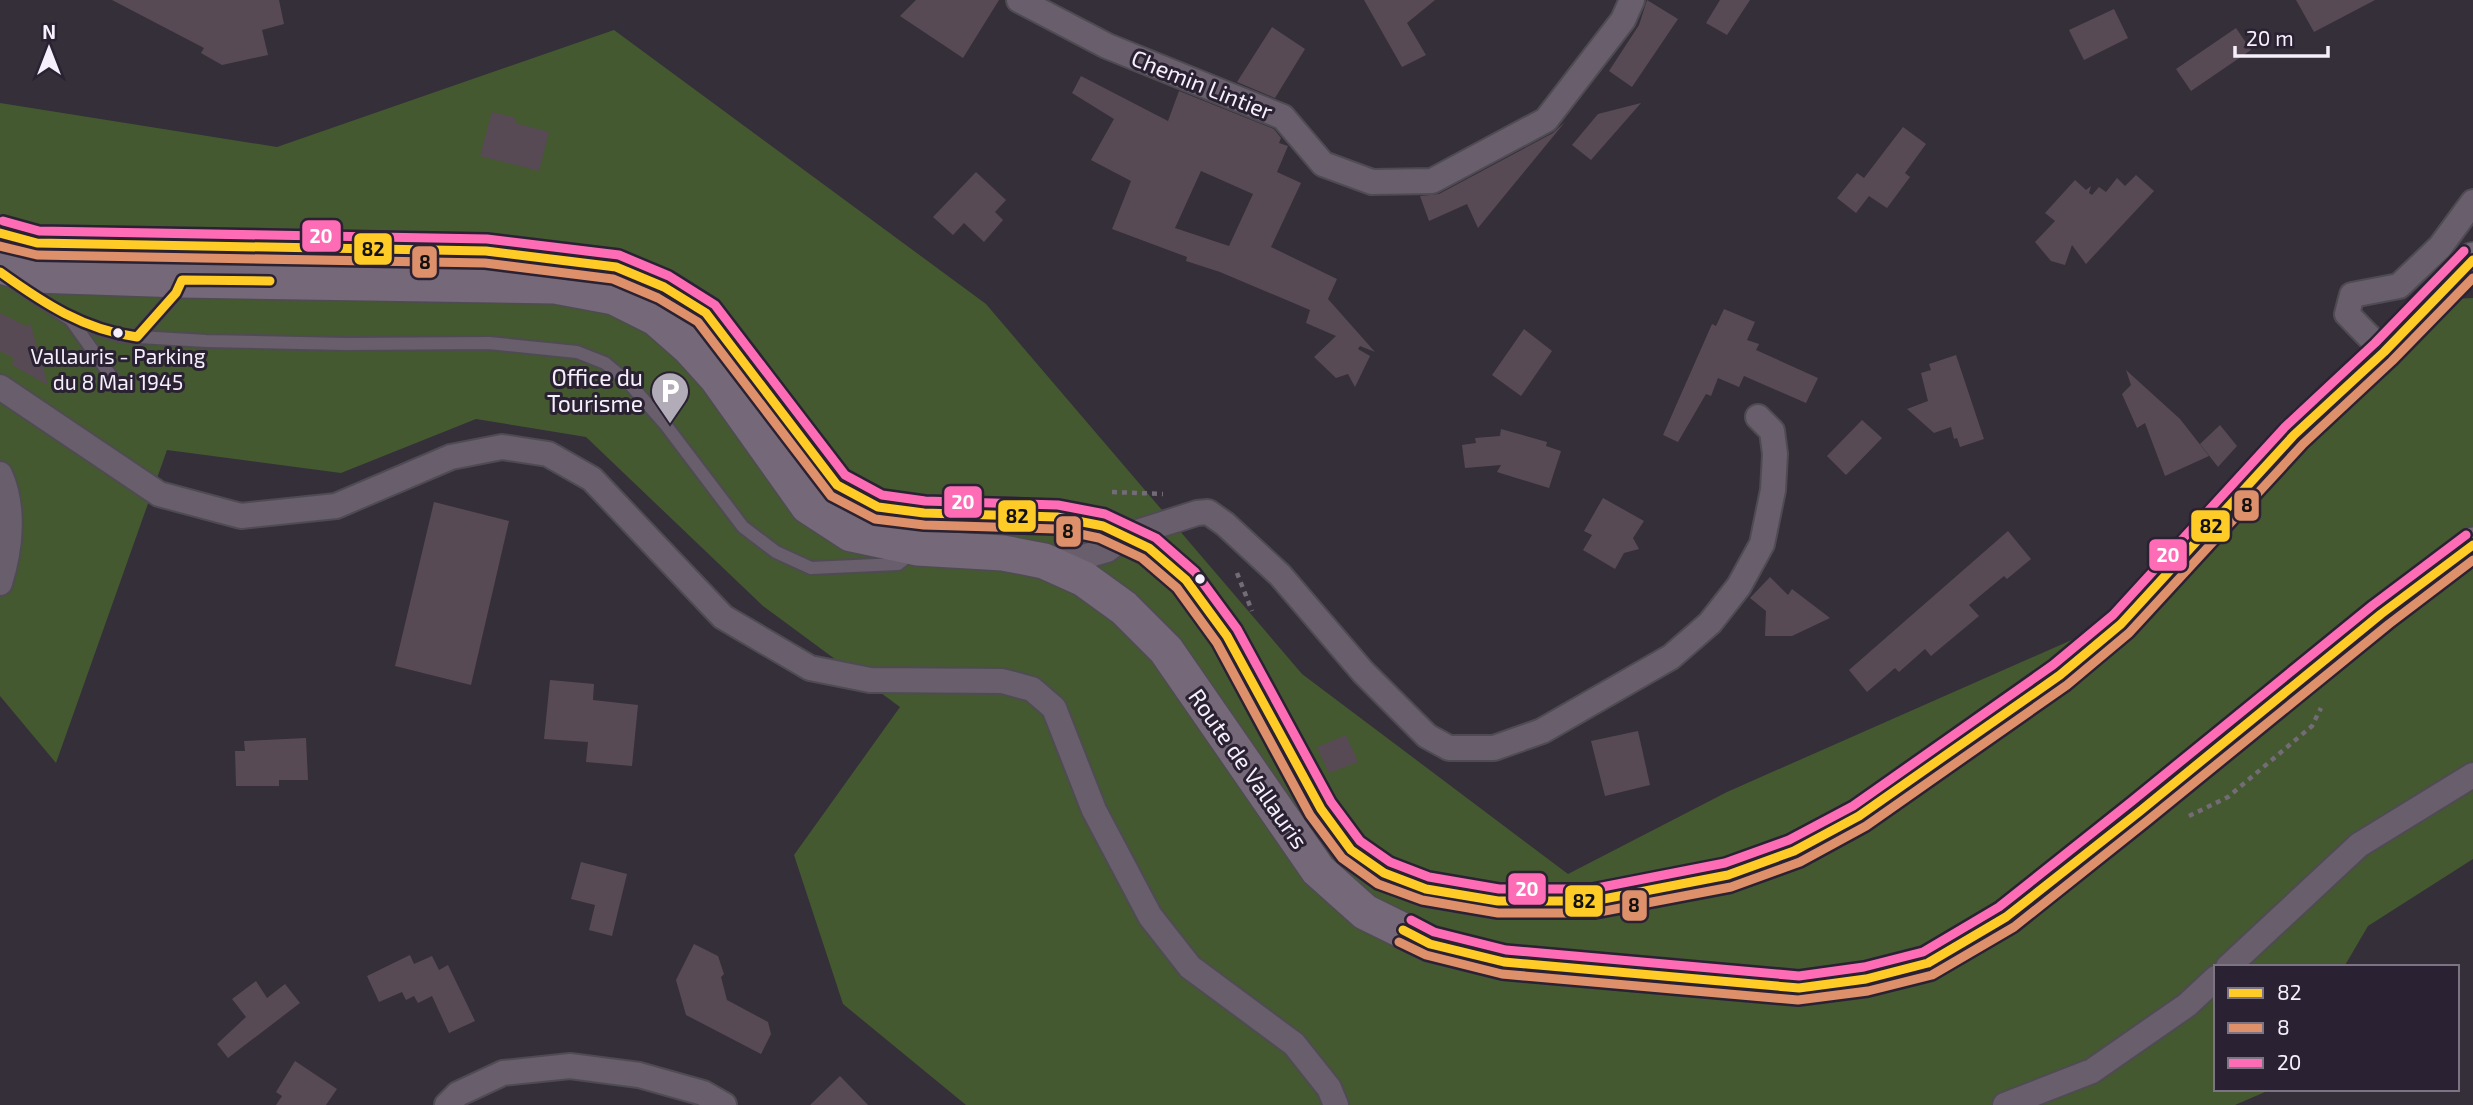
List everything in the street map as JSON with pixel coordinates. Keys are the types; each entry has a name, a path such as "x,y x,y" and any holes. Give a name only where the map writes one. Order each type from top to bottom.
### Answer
{"main road":[{"name":"Route de Vallauris","path":"0,233 37,243 486,251 617,267 664,286 706,313 836,485 878,507 924,513 1057,517 1103,526 1149,548 1186,580 1227,636 1321,809 1351,849 1384,873 1426,889 1498,901 1593,901 1728,875 1794,850 1859,816 2060,675 2121,624 2294,435 2384,352 2473,260"},
{"name":"Route de Vallauris","path":"0,266 34,275 182,280 555,285 614,297 656,318 689,346 717,378 808,506 851,534 917,548 1003,552 1044,561 1084,579 1114,601 1166,650 1318,870 1365,912 1430,944 1504,962 1798,988 1866,979 1928,963 2006,917 2381,614 2473,545"}],"street":[{"name":"Chemin Lintier","path":"1019,0 1107,46 1283,117 1323,164 1372,182 1433,181 1546,120 1623,20 1632,0"},
{"path":"2384,352 2347,314 2352,295 2399,286 2440,247 2473,202"},
{"path":"0,387 159,494 241,516 336,506 451,457 502,447 548,454 592,479 723,617 810,668 870,680 1002,681 1032,689 1054,708 1094,810 1150,916 1190,968 1294,1044 1329,1088 1336,1105"},
{"path":"1044,561 1083,557 1107,550 1125,536 1208,512 1225,524 1280,575 1363,672 1427,736 1449,748 1494,748 1542,731 1671,657 1710,623 1739,586 1762,544 1773,490 1775,454 1772,431 1758,417"},
{"path":"0,474 8,491 10,527 6,562 0,583"},
{"path":"2230,965 2359,845 2473,775"},
{"path":"2005,1105 2092,1071 2187,1005 2214,980"},
{"path":"447,1105 458,1094 503,1073 570,1066 639,1075 703,1093 724,1105"}],"lane":[{"path":"0,272 71,320 122,336 346,344 489,343 577,352 605,363 629,383 665,424 743,527 776,552 811,568 898,564 917,548"},
{"path":"137,337 176,293 182,280"},
{"path":"71,320 117,383"}],"path":[{"path":"1111,492 1138,491 1172,495 1185,501 1197,513"},
{"path":"1233,563 1257,623"}],"green space":[{"path":"614,30 986,304 1302,674 1568,874 1727,792 2092,631 2453,299 2473,298 2473,859 2368,926 2345,965 2214,965 2214,1091 2267,1091 2235,1105 966,1105 843,1004 794,855 900,707 763,606 586,437 476,419 341,473 167,450 56,763 0,696 0,103 277,147"}],"building":[{"path":"112,0 279,0 284,24 262,30 268,55 222,65 201,53 204,48"},
{"path":"916,0 999,0 963,58 900,16"},
{"path":"1364,0 1435,0 1407,23 1426,55 1402,67"},
{"path":"1647,0 1678,19 1632,87 1609,71 1639,25"},
{"path":"1720,0 1750,0 1727,35 1706,23"},
{"path":"2296,0 2375,0 2314,32"},
{"path":"2114,9 2128,38 2084,60 2069,30"},
{"path":"1272,27 1305,49 1275,98 1237,82"},
{"path":"2236,28 2251,50 2191,91 2176,69"},
{"path":"1081,76 1168,121 1179,91 1274,129 1281,138 1279,143 1288,146 1277,172 1301,183 1271,247 1337,279 1328,299 1375,352 1360,346 1358,349 1370,356 1355,387 1348,374 1336,378 1314,357 1336,336 1306,323 1310,310 1220,272 1186,261 1187,257 1112,229 1131,181 1091,160 1114,119 1072,93","holes":["1201,171 1253,194 1229,246 1175,228"]},
{"path":"1641,103 1591,160 1572,145 1598,114"},
{"path":"492,112 516,118 515,123 549,132 539,171 480,156"},
{"path":"1565,122 1478,228 1467,204 1429,221 1420,196 1439,194 1553,133"},
{"path":"1903,127 1926,144 1905,173 1910,177 1887,208 1869,196 1856,213 1837,198 1857,173 1864,178"},
{"path":"976,172 1006,200 995,212 1003,220 984,242 964,223 953,235 933,217"},
{"path":"2136,175 2154,191 2086,264 2072,245 2065,265 2051,261 2035,242 2055,221 2045,213 2075,180 2086,190 2091,186 2089,193 2092,195 2099,187 2106,192 2117,178 2125,186"},
{"path":"1724,309 1755,322 1747,340 1759,344 1756,350 1818,378 1806,403 1744,376 1739,387 1718,378 1711,396 1706,394 1678,442 1663,435 1712,324 1716,326"},
{"path":"0,313 28,327 30,322 48,385 12,365 14,358 0,351"},
{"path":"1524,329 1552,351 1521,396 1492,375"},
{"path":"1956,355 1984,439 1960,447 1957,438 1954,439 1951,427 1934,433 1907,409 1928,401 1921,373 1931,370 1929,364"},
{"path":"2126,370 2180,419 2209,456 2165,476 2145,423 2137,428 2122,394 2131,385"},
{"path":"1862,420 1882,438 1846,475 1827,456"},
{"path":"2220,425 2237,446 2218,467 2200,444"},
{"path":"1501,429 1547,442 1546,446 1561,451 1549,488 1497,472 1501,465 1465,468 1462,445 1476,443 1475,438 1500,436"},
{"path":"1603,498 1644,521 1633,538 1639,549 1624,553 1615,569 1583,550 1592,535 1584,531"},
{"path":"434,502 509,521 471,685 395,666"},
{"path":"2008,531 2031,559 2007,579 2004,576 1969,605 1979,616 1931,656 1925,649 1899,672 1895,668 1867,692 1849,670"},
{"path":"1770,577 1788,595 1792,589 1830,618 1792,636 1765,636 1766,611 1750,598"},
{"path":"550,680 594,684 593,700 638,705 632,766 586,762 588,742 544,739"},
{"path":"1638,731 1650,785 1605,796 1591,741"},
{"path":"1346,735 1358,762 1329,773 1317,747"},
{"path":"306,738 308,780 279,780 279,786 236,786 235,751 245,751 244,741"},
{"path":"581,862 627,874 612,936 589,930 595,905 571,899"},
{"path":"694,944 718,956 724,974 721,977 727,1000 768,1022 771,1034 761,1054 686,1015 676,980"},
{"path":"410,955 414,964 432,956 439,970 448,965 475,1021 449,1033 432,996 418,1003 414,996 406,1000 402,992 379,1002 367,976"},
{"path":"256,981 267,998 285,984 300,1003 228,1058 217,1044 246,1017 232,999"},
{"path":"295,1061 337,1089 326,1105 276,1105 282,1096 276,1092"},
{"path":"840,1076 868,1105 810,1105"}],"transit line":[{"name":"20","path":"3,221 39,231 487,239 619,255 669,276 715,305 845,475 882,495 925,501 1058,505 1105,514 1156,538 1195,572 1237,629 1331,802 1360,841 1390,862 1429,877 1499,889 1592,889 1725,863 1789,840 1853,806 2053,665 2113,615 2285,427 2375,343 2464,251"},
{"name":"82","path":"0,233 37,243 486,251 616,267 664,287 706,313 837,485 878,507 924,513 1057,517 1103,526 1149,548 1186,580 1227,636 1321,809 1351,850 1384,873 1426,889 1498,901 1593,901 1728,875 1794,851 1859,816 2060,675 2121,624 2294,435 2384,352 2473,260"},
{"name":"8","path":"0,246 37,255 485,263 613,279 658,298 698,322 831,496 875,519 924,525 1056,529 1099,538 1142,558 1177,588 1217,643 1310,815 1342,858 1378,884 1422,900 1498,913 1594,913 1731,887 1800,862 1866,826 2067,685 2129,633 2303,444 2392,361 2473,278"},
{"name":"82","path":"0,272 65,314 99,328 137,337 176,293 182,280 270,281"},
{"name":"20","path":"1411,920 1434,932 1506,950 1799,976 1864,967 1923,952 1999,907 2373,605 2466,535"},
{"name":"82","path":"1403,930 1430,944 1504,962 1799,988 1866,979 1928,963 2006,917 2381,614 2473,545"},
{"name":"8","path":"1399,942 1426,955 1502,974 1798,1000 1868,991 1932,975 2014,927 2389,624 2473,560"}],"place":[{"name":"Vallauris - Parking du 8 Mai 1945","path":"118,333"},
{"name":"Office du Tourisme","path":"670,425"}]}
